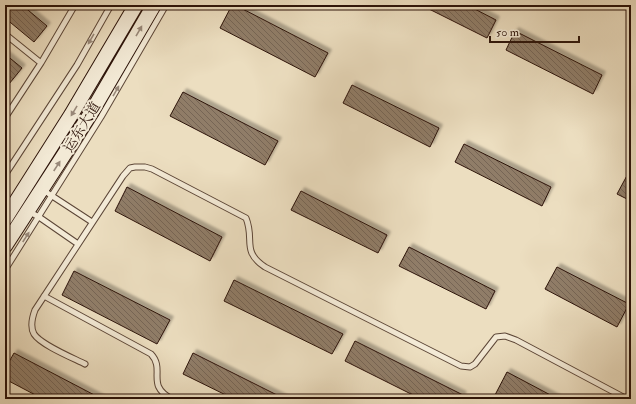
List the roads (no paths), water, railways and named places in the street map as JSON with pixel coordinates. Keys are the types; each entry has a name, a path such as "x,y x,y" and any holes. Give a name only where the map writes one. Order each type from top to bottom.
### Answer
{"main road":[{"name":"运东大道","path":"5,219 71,115 136,5"},
{"name":"运东大道","path":"6,242 33,214 47,193 154,5"}],"lane":[{"path":"5,118 41,63 75,5"},
{"path":"5,175 77,65 111,5"},
{"path":"92,222 47,193 101,117 166,5"},
{"path":"5,34 41,63"},
{"path":"85,364 40,341 34,334 32,317 44,296 115,188 130,168 139,166 145,167 246,218 249,226 250,252 255,261 461,366 470,367 475,364 496,337 505,336 516,340 627,399"},
{"path":"5,270 33,214 78,244"},
{"path":"44,296 151,354 156,359 158,366 157,384 163,392 172,399"}]}
